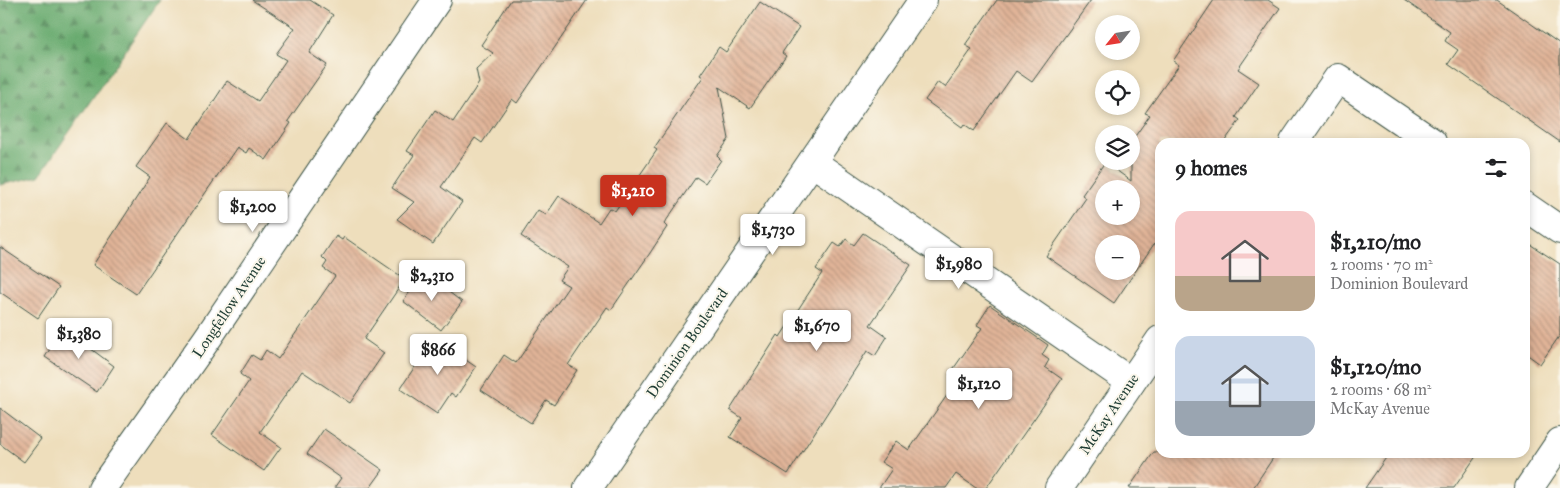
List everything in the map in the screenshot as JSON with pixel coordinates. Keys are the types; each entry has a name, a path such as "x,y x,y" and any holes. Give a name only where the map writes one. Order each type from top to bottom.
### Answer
{"street":[{"name":"Longfellow Avenue","path":"102,488 207,340 437,0"},
{"name":"Dominion Boulevard","path":"588,488 923,0"},
{"path":"1297,138 1338,78 1426,138"},
{"path":"812,162 1131,382"},
{"path":"1530,209 1560,230"},
{"name":"McKay Avenue","path":"1059,488 1155,347"},
{"path":"1529,488 1560,442"}],"green space":[{"path":"0,0 160,0 39,176 0,185"}],"building":[{"path":"252,0 310,0 333,15 309,53 327,65 288,121 291,123 266,160 249,148 246,153 237,147 136,294 93,265 150,177 136,167 167,123 189,139 227,81 258,101 286,60 276,54 295,28"},
{"path":"511,0 587,0 517,103 512,99 482,143 475,138 441,187 462,202 433,244 397,219 414,202 392,188 414,155 407,151 435,110 453,122 479,83 476,69 493,53 481,45"},
{"path":"997,0 1091,0 1032,82 1016,71 974,131 964,124 962,127 925,100 938,82 945,87 972,49 965,45"},
{"path":"1214,0 1268,0 1280,8 1238,69 1259,83 1236,117 1240,120 1227,138 1155,138 1155,244 1140,265 1140,235 1095,235 1095,280 1130,280 1114,303 1046,256 1086,198 1082,195 1099,170 1116,170 1130,180 1095,180 1095,225 1140,225 1140,180 1131,180 1131,170 1140,170 1140,129 1150,115 1145,113 1179,65 1173,61"},
{"path":"1404,0 1497,0 1560,44 1560,142 1448,64 1458,50 1445,41 1450,32"},
{"path":"760,2 799,27 782,53 786,56 750,108 719,87 729,139 717,156 721,160 705,183 696,177 664,224 667,227 650,253 611,310 607,307 568,365 577,370 554,405 546,400 531,423 481,390 504,355 516,363 569,286 559,280 568,267 521,236 538,210 546,215 559,196 599,223 609,208 615,211 657,150 654,148 703,77 700,75 719,47 726,52"},
{"path":"863,233 911,265 870,325 887,337 875,356 867,351 788,474 730,437 742,418 730,410 778,335 780,337 822,273 816,269 834,243 840,247 846,239 854,245"},
{"path":"336,236 342,240 344,237 405,279 364,339 384,353 350,403 302,371 260,432 281,447 264,471 212,435 249,381 240,374 252,355 260,360 266,350 278,359 335,276 323,268 327,262 322,257"},
{"path":"1530,244 1560,264 1560,335 1540,364 1530,357"},
{"path":"0,247 59,287 38,318 0,292"},
{"path":"424,273 462,302 441,330 403,301"},
{"path":"990,305 1048,345 1042,355 1049,360 1045,367 1062,379 986,488 976,488 956,474 946,488 879,488 892,469 881,462 896,441 909,450 957,381 949,375 982,328 977,325"},
{"path":"63,328 114,366 97,392 45,357"},
{"path":"434,338 476,367 456,397 451,393 437,414 400,389"},
{"path":"0,408 41,439 24,462 0,444"},
{"path":"324,429 383,470 370,488 334,488 341,478 307,454"},
{"path":"1154,452 1155,458 1273,458 1253,488 1129,488"},
{"path":"1386,458 1475,458 1454,488 1365,488"}]}
